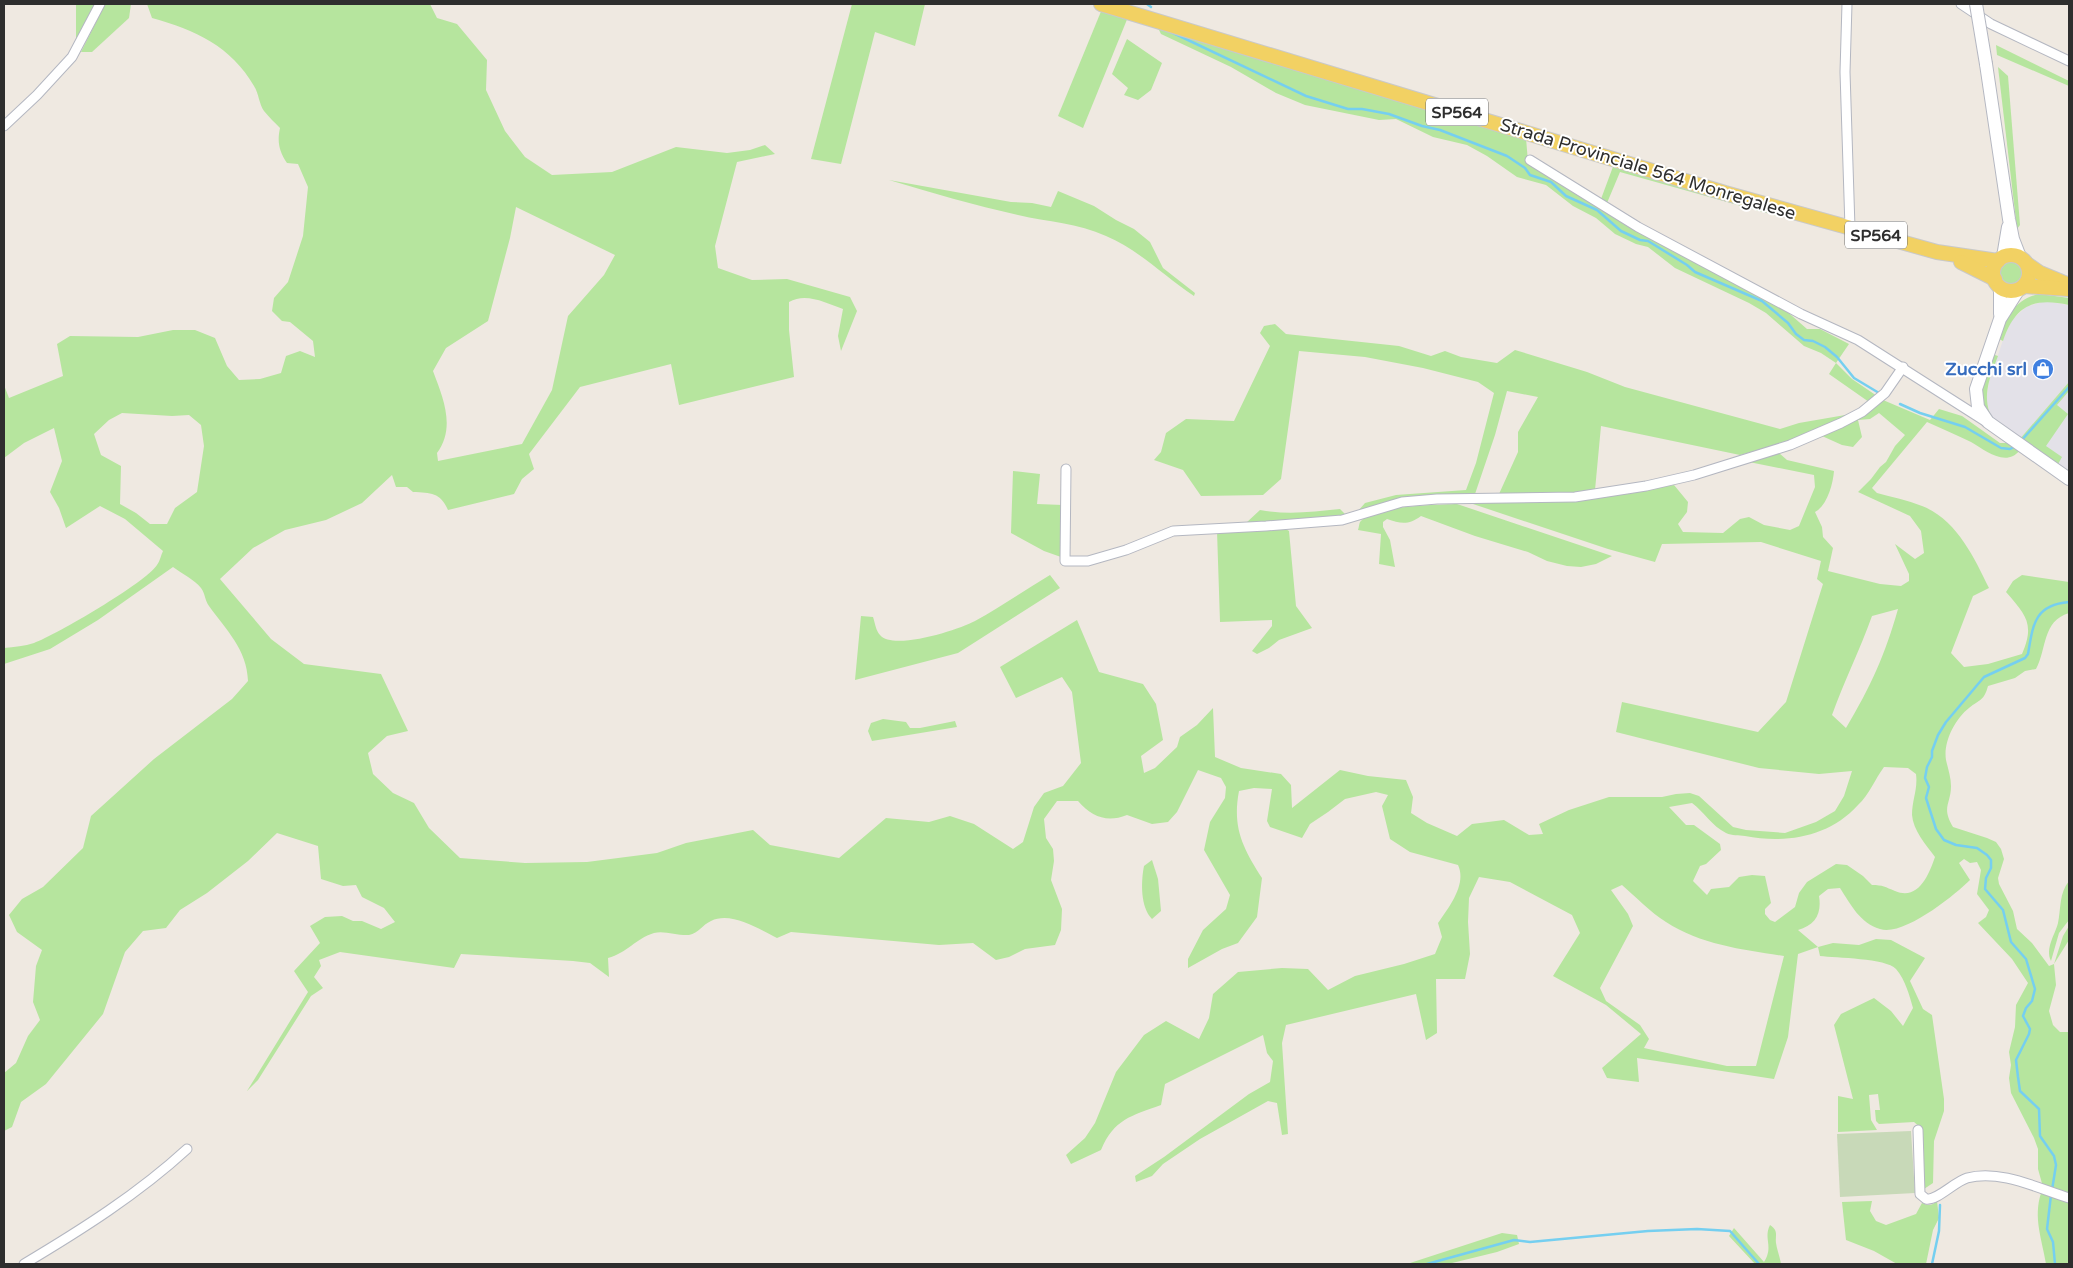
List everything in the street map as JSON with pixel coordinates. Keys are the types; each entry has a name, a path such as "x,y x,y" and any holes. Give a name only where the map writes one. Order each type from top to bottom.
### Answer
{"main road":[{"name":"Strada Provinciale 564 Monregalese","path":"1101,4 1716,190 1937,252 1974,267 2009,290 2021,287 2069,290"},
{"name":"Strada Provinciale 564 Monregalese","path":"1937,252 2000,259 2015,255 2024,260"},
{"path":"1997,283 1994,270 2000,259"},
{"path":"2024,260 2040,273 2069,285"},
{"path":"2021,287 2029,276 2024,260"}],"street":[{"path":"4,126 37,95 72,57 100,4"},
{"path":"1847,4 1845,72 1850,228"},
{"path":"1961,4 1991,24 2069,61"},
{"path":"1976,4 2009,219 2013,239 2024,260"},
{"path":"1530,160 1638,227 1801,314 1858,340 1988,422 2069,479"},
{"path":"2000,259 2009,219"},
{"path":"1988,422 1978,407 1976,389 2000,319 2002,306 1997,283"},
{"path":"2000,319 2021,287"},
{"path":"1066,469 1065,560 1088,561 1126,550 1173,531 1342,520 1402,502 1437,499 1575,497 1646,486 1694,475 1790,445 1842,424 1879,399 1903,367"},
{"path":"1918,1130 1920,1194 1926,1199 1932,1199 1960,1180 1986,1175 2001,1177 2066,1197"},
{"path":"24,1264 79,1231 126,1198 159,1174 187,1149"}],"shaded area":[{"path":"2045,301 2069,305 2069,475 2003,428 1991,416 1986,400 1989,382 2005,334 2012,320 2026,307"}],"green space":[{"path":"76,4 97,4 76,45"},
{"path":"105,4 131,4 129,18 92,52 81,52"},
{"path":"147,4 430,4 437,18 457,24 487,60 486,90 505,131 525,157 552,175 612,172 676,147 727,153 750,150 765,145 775,154 737,162 715,246 718,268 752,280 787,279 850,297 857,311 841,351 838,336 843,309 809,298 796,299 789,302 789,330 794,377 679,405 671,364 580,387 529,454 534,469 522,479 514,494 448,510 442,500 434,495 413,492 407,487 396,487 392,475 362,503 326,520 285,530 253,548 220,579 271,639 304,664 381,674 408,731 387,736 368,753 373,774 393,793 414,803 429,828 460,858 525,863 587,862 657,853 686,843 753,830 770,845 839,858 886,818 929,822 950,816 974,824 1013,849 1023,842 1034,807 1044,793 1063,786 1081,763 1072,692 1062,677 1016,698 1000,667 1077,620 1099,672 1143,684 1156,704 1163,740 1141,756 1144,773 1155,768 1177,747 1180,737 1197,725 1213,708 1215,757 1241,768 1281,774 1291,785 1292,808 1340,770 1368,776 1406,780 1413,797 1411,813 1427,823 1457,836 1472,824 1504,820 1529,835 1543,834 1539,824 1569,810 1609,797 1662,797 1690,793 1699,796 1733,827 1785,833 1816,822 1835,811 1844,796 1852,771 1819,774 1759,768 1616,732 1622,702 1758,732 1786,702 1823,584 1817,579 1821,561 1761,542 1662,544 1655,562 1608,549 1470,503 1580,501 1674,485 1688,502 1687,512 1678,524 1683,532 1723,533 1740,519 1749,517 1764,525 1790,530 1799,526 1815,487 1814,475 1749,462 1779,453 1787,460 1834,471 1831,488 1826,500 1815,512 1822,527 1823,537 1833,548 1828,571 1880,584 1901,586 1909,581 1909,574 1895,544 1915,559 1924,553 1921,531 1910,516 1858,492 1886,462 1895,446 1905,435 1879,413 1870,419 1858,420 1862,437 1853,447 1842,445 1822,436 1854,421 1883,400 1930,420 1939,409 1962,416 2000,443 2008,443 2020,450 2008,457 1995,456 1971,442 1927,422 1872,488 1877,493 1911,502 1934,512 1954,529 1977,564 1989,588 1973,596 1951,653 1964,667 1988,664 2022,654 2028,635 2028,627 2019,607 2006,592 2013,581 2022,575 2069,582 2069,613 2054,622 2046,636 2036,669 2025,671 2015,678 1988,686 1983,697 1959,718 1951,731 1946,746 1946,760 1951,783 1951,792 1947,806 1949,820 1953,827 1996,842 2001,849 2004,859 1998,878 1999,884 2013,911 2017,929 2032,943 2049,966 2054,964 2056,985 2049,1011 2053,1025 2060,1032 2069,1032 2069,1196 2043,1187 2038,1169 2038,1149 2011,1093 2009,1052 2015,1027 2016,1005 2028,983 2012,959 1978,923 1986,917 1989,910 1977,894 1981,870 1977,862 1970,863 1964,859 1959,863 1970,880 1928,913 1902,927 1890,930 1873,926 1861,918 1840,888 1828,889 1819,896 1820,902 1816,918 1809,925 1798,930 1818,947 1798,954 1788,1037 1774,1079 1637,1058 1639,1082 1607,1078 1602,1068 1641,1034 1606,1005 1553,976 1580,933 1572,915 1510,882 1479,877 1469,898 1470,954 1465,979 1436,979 1437,1033 1426,1040 1416,994 1286,1025 1282,1043 1288,1134 1282,1135 1277,1103 1268,1101 1200,1139 1163,1164 1152,1176 1136,1182 1135,1176 1164,1157 1249,1094 1270,1082 1273,1061 1267,1053 1263,1035 1165,1084 1161,1105 1125,1120 1112,1131 1101,1150 1071,1164 1066,1155 1085,1138 1095,1123 1116,1072 1144,1035 1166,1021 1199,1039 1209,1018 1213,994 1238,972 1282,968 1308,969 1328,990 1355,976 1435,954 1442,937 1438,923 1452,903 1459,887 1460,872 1458,865 1410,852 1390,839 1382,806 1388,795 1376,792 1345,799 1310,824 1302,838 1270,827 1267,821 1272,789 1254,788 1239,791 1237,804 1238,827 1249,857 1262,878 1257,917 1238,943 1222,949 1188,968 1188,959 1203,930 1226,909 1230,895 1204,850 1210,822 1225,798 1226,787 1221,778 1198,770 1177,812 1168,822 1152,824 1127,815 1113,818 1100,817 1083,807 1078,801 1057,801 1044,819 1046,838 1053,849 1054,861 1051,880 1062,909 1061,930 1055,945 1025,949 1009,957 996,960 973,943 939,945 791,932 777,938 745,922 719,918 689,935 662,932 654,933 641,939 621,953 608,958 609,977 590,963 573,961 461,954 454,968 340,952 319,960 321,966 314,977 323,988 311,996 258,1080 247,1091 308,992 294,971 320,943 310,926 325,917 342,916 353,921 362,921 381,929 395,922 384,908 362,897 356,885 343,886 321,879 318,846 277,833 248,861 207,893 180,910 166,928 143,931 125,952 103,1014 46,1084 21,1102 12,1127 4,1131 4,1073 16,1063 28,1036 40,1020 33,1002 36,966 42,950 17,932 9,915 22,899 43,887 83,848 91,816 154,759 232,699 248,681 247,670 240,650 208,604 202,590 195,582 173,567 98,620 50,649 4,664 4,648 34,643 99,608 136,584 149,573 158,563 163,551 125,519 100,506 66,528 59,508 50,492 62,461 54,428 24,443 4,458 4,385 9,398 63,376 57,344 70,336 138,337 173,330 195,330 215,338 227,366 239,380 260,379 281,373 286,356 300,351 315,357 313,341 290,322 282,321 272,311 274,298 288,282 303,236 308,187 298,164 287,163 284,159 280,150 280,128 264,111 254,86 234,60 223,50 197,34 152,18","holes":["516,207 615,255 604,275 568,316 552,390 522,444 438,461 437,453 443,443 447,423 444,402 433,371 446,348 488,321 510,238","122,413 172,416 189,415 201,425 204,446 197,492 175,508 167,524 150,524 120,504 121,466 101,455 94,434 109,420","1898,609 1876,670 1846,728 1832,715 1872,616","1884,767 1908,768 1916,774 1912,810 1913,821 1920,837 1935,857 1930,871 1922,884 1911,892 1903,893 1872,885 1847,865 1836,864 1807,882 1799,893 1795,907 1775,922 1770,920 1765,914 1765,909 1771,903 1765,876 1739,877 1729,887 1711,889 1707,895 1693,881 1700,866 1706,864 1721,850 1720,844 1694,825 1686,825 1669,807 1692,803 1716,827 1731,835 1776,839 1791,838 1806,836 1834,824 1846,816 1869,792","1622,885 1660,918 1680,930 1708,941 1784,956 1756,1066 1727,1066 1644,1048 1649,1039 1640,1025 1606,1001 1600,988 1633,926 1628,914 1611,890"]},
{"path":"852,4 925,4 915,46 875,32 841,164 811,159"},
{"path":"1102,9 1128,17 1083,128 1058,116"},
{"path":"1157,26 1526,138 1528,162 1783,308 1807,329 1820,329 1849,344 1836,363 1821,353 1804,346 1766,313 1675,268 1648,247 1636,244 1615,234 1596,218 1573,206 1546,185 1517,177 1487,156 1467,145 1433,137 1396,119 1379,120 1305,105 1276,93 1231,67 1161,34"},
{"path":"1127,39 1162,63 1151,90 1138,100 1124,95 1128,88 1112,74"},
{"path":"1996,45 2069,81 2069,86 1997,55"},
{"path":"1998,67 2008,76 2020,225 2017,229"},
{"path":"1614,164 1777,212 1777,216 1620,172 1607,203 1601,199"},
{"path":"889,180 1011,202 1032,203 1051,207 1058,191 1094,206 1134,229 1150,242 1163,268 1195,293 1194,296 1129,248 1095,232 1074,225 985,207"},
{"path":"2011,261 2019,265 2023,273 2019,281 2011,285 2003,281 1999,273 2003,265"},
{"path":"2040,294 2069,298 2069,305 2046,302 2027,306 2013,319 2003,341 1997,338 2008,316 2018,304 2025,299"},
{"path":"1275,324 1286,334 1399,346 1431,356 1445,351 1461,357 1497,363 1515,350 1587,372 1625,387 1780,429 1799,423 1851,414 1828,426 1775,446 1740,455 1601,426 1595,490 1571,493 1499,494 1518,452 1518,432 1538,397 1507,391 1495,435 1475,494 1416,498 1373,506 1358,511 1365,503 1396,495 1466,490 1476,463 1494,393 1478,382 1423,368 1365,357 1299,351 1281,479 1263,495 1201,496 1183,470 1154,460 1161,452 1166,433 1186,419 1234,421 1270,346 1260,333 1264,326"},
{"path":"1992,354 1998,356 1987,393 1988,408 1991,416 1983,407 1981,391"},
{"path":"1836,363 1852,379 1877,396 1869,402 1829,374"},
{"path":"2069,382 2069,391 2057,405 2068,414 2046,446 2062,457 2057,466 2019,440"},
{"path":"1013,471 1040,474 1037,504 1063,505 1061,557 1044,551 1011,533"},
{"path":"1457,504 1612,556 1596,564 1581,567 1567,566 1547,561 1528,552 1475,536 1421,516 1409,522 1401,523 1387,519 1383,522 1383,527 1390,540 1395,567 1379,564 1381,534 1358,530 1360,522 1367,516 1378,512 1406,507"},
{"path":"1340,509 1346,515 1246,523 1260,510 1290,513"},
{"path":"1284,528 1289,531 1296,606 1312,628 1279,640 1257,654 1252,651 1272,626 1272,620 1220,622 1217,531"},
{"path":"1050,575 1060,588 958,653 855,680 861,616 873,617 880,635 887,639 898,641 911,640 941,634 975,621"},
{"path":"883,719 906,722 910,728 920,728 955,721 957,727 872,741 868,731 871,723"},
{"path":"1152,860 1158,879 1161,911 1152,919 1143,901 1142,879 1144,866"},
{"path":"2069,881 2069,920 2059,933 2051,961 2049,956 2050,946 2058,923 2063,891"},
{"path":"2069,926 2069,940 2054,964 2063,936"},
{"path":"1876,939 1891,940 1925,958 1910,981 1923,1009 1932,1015 1944,1111 1934,1141 1933,1183 1924,1189 1921,1128 1914,1122 1879,1124 1876,1121 1875,1110 1880,1110 1878,1094 1869,1095 1871,1120 1877,1130 1838,1132 1838,1096 1853,1099 1834,1025 1841,1014 1874,998 1891,1011 1903,1026 1913,1008 1905,983 1891,965 1860,959 1820,956 1818,947 1833,943 1859,945"},
{"path":"1911,1131 1915,1193 1840,1197 1837,1134"},
{"path":"2041,1193 2069,1201 2069,1264 2046,1264 2038,1220"},
{"path":"1872,1201 1870,1211 1876,1221 1886,1225 1916,1214 1922,1203 1930,1205 1937,1201 1939,1218 1933,1230 1926,1264 1897,1264 1874,1251 1846,1240 1842,1202"},
{"path":"1770,1225 1776,1231 1776,1243 1781,1264 1755,1264 1729,1236 1734,1228 1764,1262 1768,1251 1768,1230"},
{"path":"1502,1233 1517,1235 1519,1244 1497,1252 1448,1264 1407,1264"}],"waterway":[{"path":"1147,4 1151,7"},
{"path":"1171,32 1306,96 1348,109 1362,109 1389,114 1422,126 1440,130 1507,156 1525,168 1530,175 1551,182 1566,196 1597,210 1621,231 1640,240 1648,241 1695,272 1762,301 1788,323 1796,334 1804,340 1813,341 1825,347 1837,357 1854,378 1879,393"},
{"path":"2021,441 2069,387"},
{"path":"1900,404 1920,413 1965,427 2001,448 2010,449 2016,446"},
{"path":"2052,1190 2056,1165 2054,1156 2040,1136 2039,1109 2020,1091 2016,1060 2029,1034 2030,1029 2023,1016 2026,1008 2032,1001 2035,989 2026,959 2011,942 2003,910 1985,889 1986,878 1991,868 1991,860 1977,848 1956,845 1944,840 1936,829 1926,798 1929,787 1925,778 1927,767 1932,757 1932,751 1938,735 1946,722 1984,677 2025,658 2028,654 2034,626 2042,612 2057,604 2069,602"},
{"path":"2051,1195 2047,1229 2053,1242 2055,1264"},
{"path":"1932,1264 1939,1231 1940,1205"},
{"path":"1427,1264 1514,1240 1530,1242 1648,1231 1697,1229 1730,1231 1759,1264"}],"place":[{"name":"Zucchi srl","path":"2043,369"}]}
